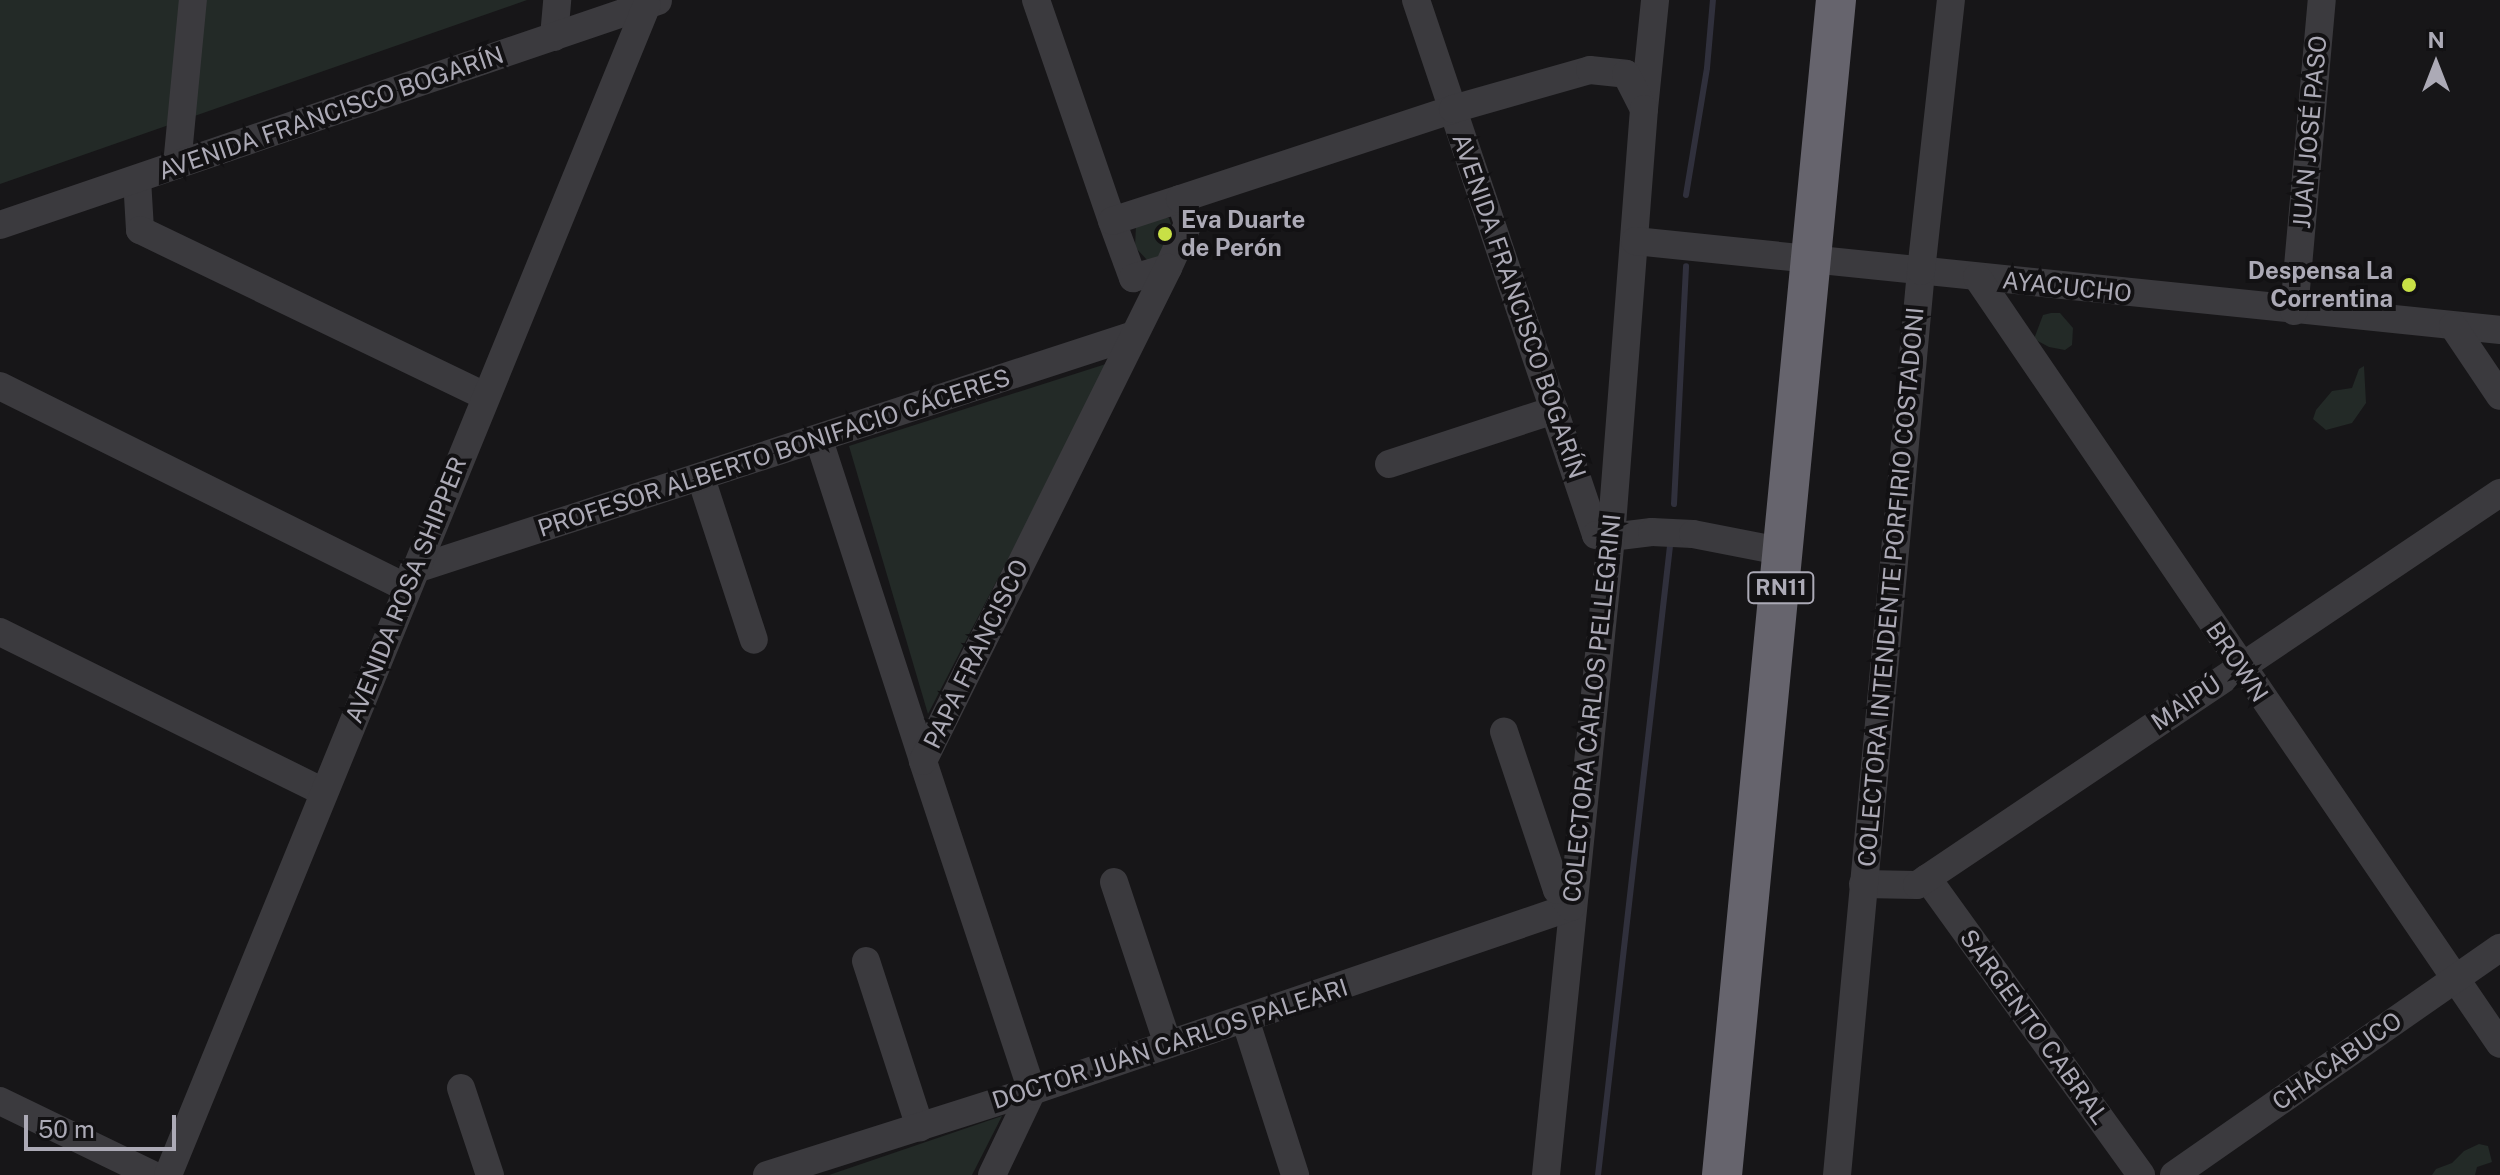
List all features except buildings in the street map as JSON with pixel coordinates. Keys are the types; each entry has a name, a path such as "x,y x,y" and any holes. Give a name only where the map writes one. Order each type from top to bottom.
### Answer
{"highway":[{"name":"RN11","path":"1722,1175 1785,552 1836,0"}],"street":[{"path":"177,165 193,0"},
{"path":"554,37 557,0"},
{"path":"1036,0 1133,278 1139,324"},
{"path":"1416,0 1453,109 1590,70 1626,74 1644,109"},
{"name":"COLECTORA CARLOS PELLEGRINI","path":"1546,1175 1611,537 1655,0"},
{"name":"COLECTORA INTENDENTE PORFIRIO COSTADONI","path":"1837,1175 1921,271 1951,0"},
{"name":"JUAN JOSÉ PASO","path":"2294,311 2322,0"},
{"name":"AVENIDA FRANCISCO BOGARÍN","path":"0,225 654,3"},
{"name":"AVENIDA ROSA SHIPPER","path":"168,1175 485,396 654,3"},
{"name":"AVENIDA FRANCISCO BOGARÍN","path":"1112,221 1453,109 1596,535 1611,537"},
{"path":"137,179 140,230 485,396"},
{"name":"PAPA FRANCISCO","path":"1032,1091 923,761 1168,268 1188,224 1180,199"},
{"name":"AYACUCHO","path":"1635,241 2500,330"},
{"path":"1133,278 1168,268"},
{"name":"BROWN","path":"1977,277 2240,667 2500,1044"},
{"name":"PROFESOR ALBERTO BONIFACIO CÁCERES","path":"410,579 819,440 1139,324"},
{"path":"2453,326 2500,396"},
{"path":"0,386 410,579"},
{"path":"1389,464 1554,410"},
{"path":"819,440 923,761"},
{"path":"701,478 754,640"},
{"name":"MAIPÚ","path":"1863,884 1917,885 2500,493"},
{"path":"1611,537 1652,532 1693,534 1785,552"},
{"path":"0,632 324,792"},
{"path":"1504,732 1557,890 1571,907"},
{"name":"SARGENTO CABRAL","path":"1927,878 2141,1175"},
{"path":"1114,882 1168,1044"},
{"name":"DOCTOR JUAN CARLOS PALEARI","path":"767,1175 1032,1091 1571,907"},
{"name":"CHACABUCO","path":"2174,1175 2500,948"},
{"path":"866,961 920,1127"},
{"path":"1245,1019 1295,1175"},
{"path":"461,1088 490,1175"},
{"path":"992,1175 1032,1091"},
{"path":"0,1101 153,1175"}],"shaded area":[{"path":"0,0 527,0 0,184"},
{"path":"1156,215 1169,218 1174,233 1162,259 1148,261 1135,247 1136,225"},
{"path":"2060,313 2073,328 2072,345 2065,350 2049,347 2034,339 2043,315"},
{"path":"1109,363 928,714 849,446"},
{"path":"2364,366 2366,403 2352,423 2326,430 2313,419 2316,410 2332,391 2352,388 2359,369"},
{"path":"1002,1116 972,1175 829,1175"},
{"path":"2479,1144 2488,1146 2492,1162 2477,1167 2475,1175 2432,1175 2436,1169 2452,1163 2464,1151"}],"waterway":[{"path":"1686,195 1707,68 1713,0"},
{"path":"1674,504 1686,266"},
{"path":"1598,1175 1670,546"}],"place":[{"name":"Eva Duarte de Perón","path":"1165,234"},
{"name":"Despensa La Correntina","path":"2409,285"}]}
